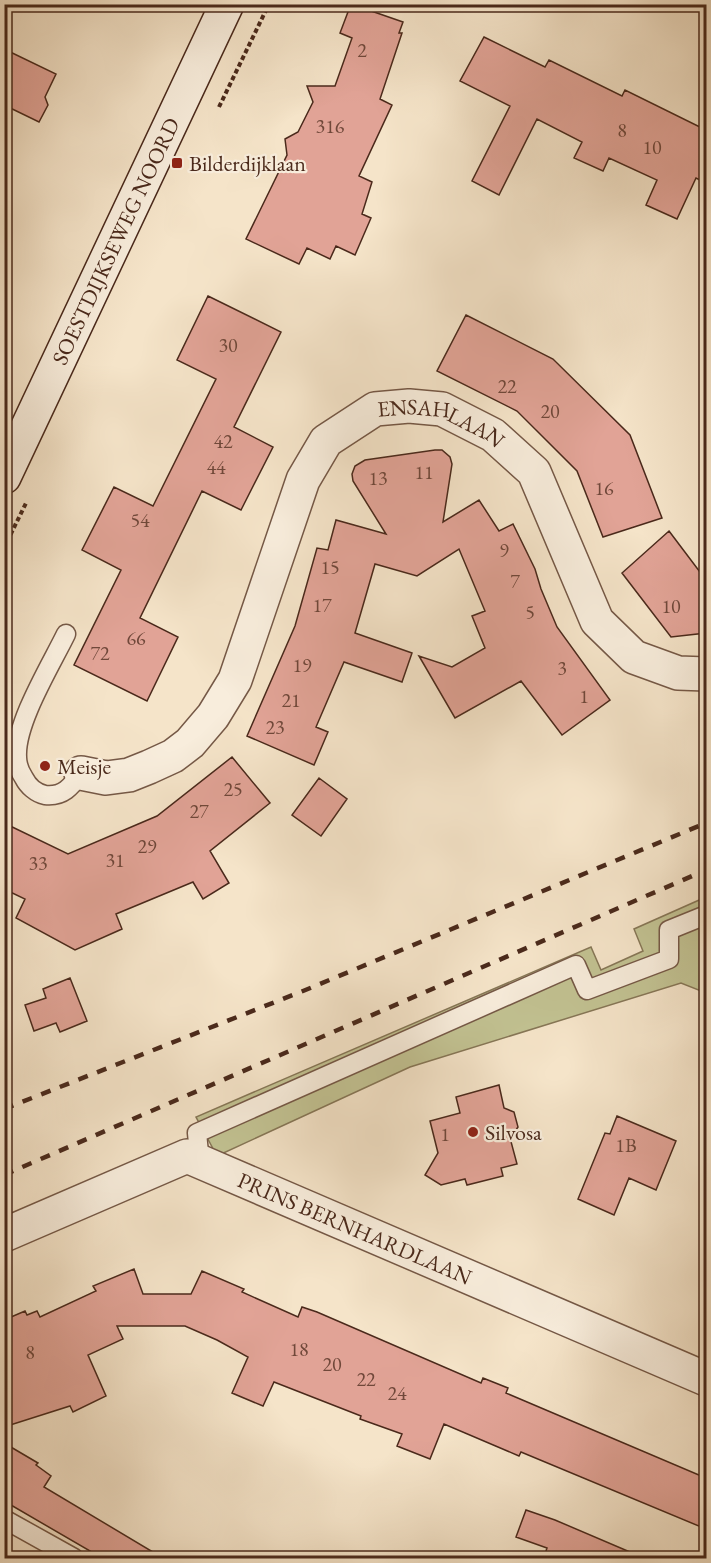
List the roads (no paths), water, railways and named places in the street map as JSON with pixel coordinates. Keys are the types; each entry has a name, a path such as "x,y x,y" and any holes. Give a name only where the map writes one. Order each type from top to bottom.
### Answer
{"street":[{"name":"SOESTDIJKSEWEG NOORD","path":"4,477 222,6"},
{"name":"ENSAHLAAN","path":"81,773 106,778 129,775 149,767 173,756 190,742 213,716 235,680 303,480 326,441 375,409 409,406 442,409 493,435 534,472 597,621 634,657 678,673 706,674"},
{"name":"PRINS BERNHARDLAAN","path":"4,1235 187,1156 706,1380"}],"lane":[{"path":"66,634 30,706 19,736 16,757 19,770 27,784 39,794 55,796 68,790 81,773"},
{"path":"200,1163 197,1133 576,965 587,990 669,958 669,930 706,915"},
{"path":"4,1519 74,1558"}],"railway":[{"path":"4,1109 303,991 706,823"},
{"path":"4,1175 706,870"}],"place":[{"name":"Bilderdijklaan","path":"177,163"},
{"name":"Meisje","path":"45,766"},
{"name":"Silvosa","path":"473,1132"}]}
